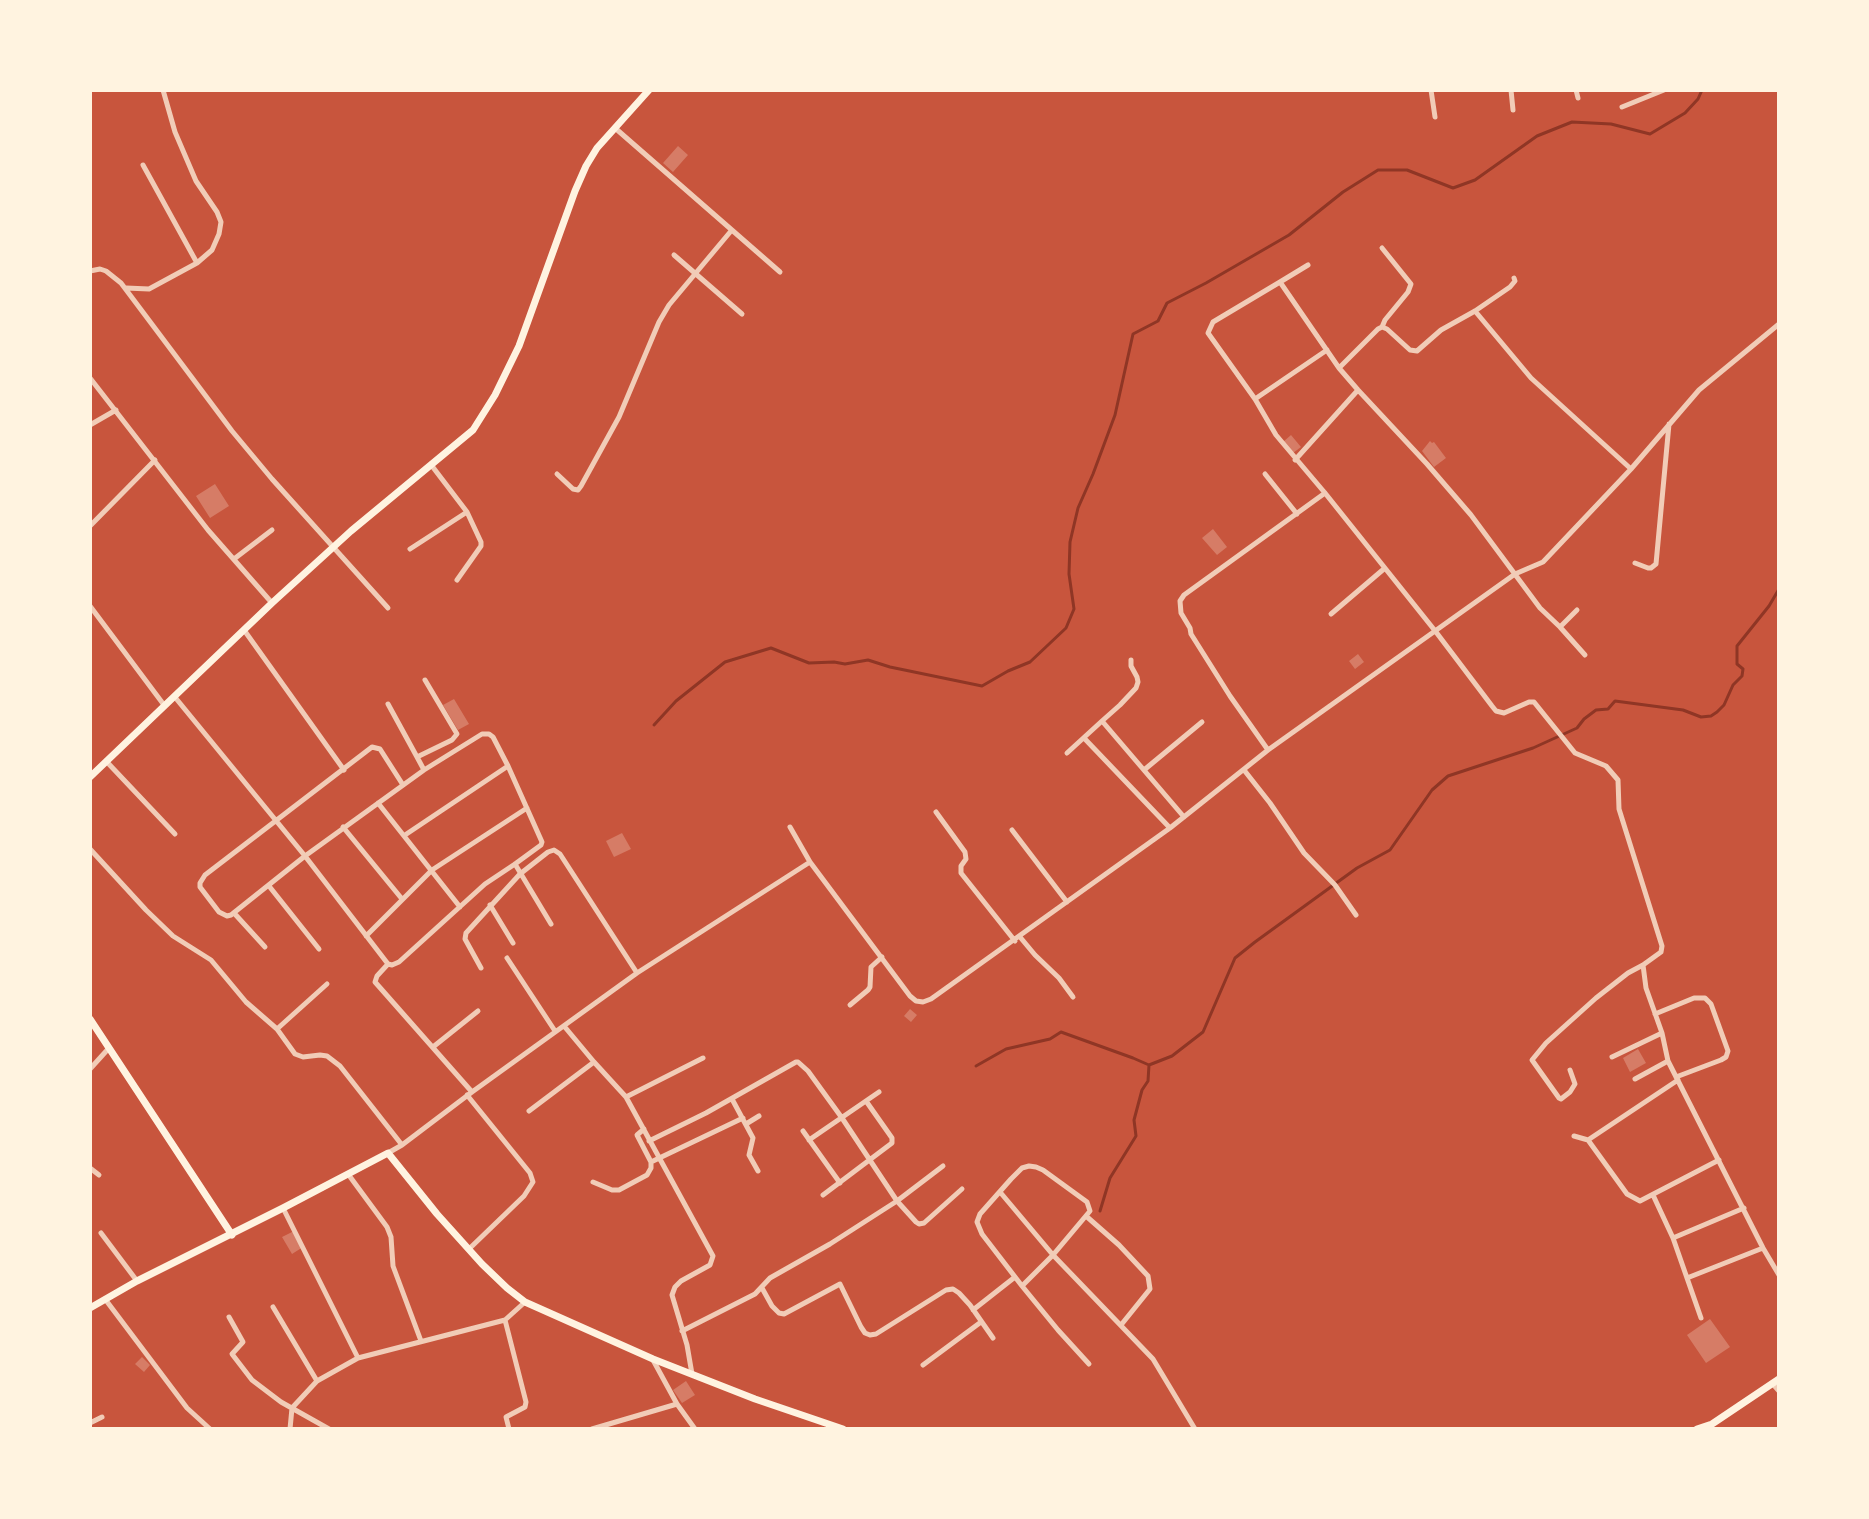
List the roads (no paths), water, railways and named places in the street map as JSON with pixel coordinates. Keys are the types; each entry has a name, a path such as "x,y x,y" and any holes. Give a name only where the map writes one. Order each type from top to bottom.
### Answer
{"main road":[{"path":"90,777 351,531 473,430 495,395 519,346 575,191 597,148 649,90"},
{"path":"90,1019 232,1235"},
{"path":"90,1308 104,1298 388,1153 469,1249 498,1280 525,1302 653,1359 843,1429"},
{"path":"1697,1429 1714,1426 1776,1381"}],"street":[{"path":"125,288 149,289 197,263 212,250 219,234 221,222 191,169 175,132 163,90"},
{"path":"1431,90 1435,117"},
{"path":"1511,90 1513,110"},
{"path":"1576,90 1578,98"},
{"path":"1622,107 1664,90"},
{"path":"614,127 780,272"},
{"path":"143,165 197,263"},
{"path":"557,474 573,489 581,486 619,417 659,322 676,295 731,231"},
{"path":"1339,368 1382,327 1410,290 1411,284 1382,248"},
{"path":"674,255 742,314"},
{"path":"1308,265 1213,322 1208,333 1295,460 1325,493 1496,711 1504,713 1534,702 1575,753 1606,766 1618,780 1619,809 1662,946 1661,952 1596,998 1546,1043 1532,1060 1561,1099 1575,1084 1570,1070"},
{"path":"90,271 106,271 125,288 232,431 388,608"},
{"path":"1382,327 1410,350 1417,351 1441,330 1510,287 1514,278"},
{"path":"1280,282 1339,368 1471,515 1540,608 1585,655"},
{"path":"1475,311 1531,378 1631,469"},
{"path":"790,827 810,862 910,996 923,1002 931,999 1170,828 1268,750 1515,574 1543,562 1631,469 1699,390 1779,324"},
{"path":"1255,399 1327,350"},
{"path":"90,378 208,530 272,603"},
{"path":"1295,460 1358,390"},
{"path":"90,425 116,410"},
{"path":"1635,563 1651,568 1656,564 1669,423"},
{"path":"90,526 155,460"},
{"path":"432,466 467,512 481,542 457,580"},
{"path":"1265,474 1297,514"},
{"path":"1268,750 1191,634 1181,613 1180,601 1184,595 1325,493"},
{"path":"410,549 467,512"},
{"path":"234,559 272,530"},
{"path":"1331,614 1385,568"},
{"path":"90,606 164,705"},
{"path":"1560,627 1577,610"},
{"path":"244,630 344,770"},
{"path":"1067,753 1136,688 1138,682 1131,660"},
{"path":"417,757 456,737 456,731 425,680"},
{"path":"173,696 276,819 305,856 388,964 399,962 485,884 541,845 541,839 493,737 482,734 343,827 305,856 234,913 227,916 219,912 200,887 205,875 276,819 344,770 369,748 377,747 403,785"},
{"path":"388,704 424,770"},
{"path":"1102,721 1184,817"},
{"path":"1144,770 1202,722"},
{"path":"1084,738 1170,828"},
{"path":"106,761 175,834"},
{"path":"405,835 508,766"},
{"path":"1244,770 1304,853 1335,885 1356,915"},
{"path":"378,803 460,907"},
{"path":"366,936 432,870 527,808"},
{"path":"936,812 965,852 961,873 1073,997"},
{"path":"343,827 402,899"},
{"path":"1012,830 1067,902"},
{"path":"90,849 173,936 211,960 246,1002 277,1029 298,1056 327,1056 340,1066 402,1145"},
{"path":"481,968 464,935 520,874 554,850 560,854 637,973"},
{"path":"388,1153 637,973 810,862"},
{"path":"515,864 551,924"},
{"path":"269,886 319,949"},
{"path":"490,905 513,943"},
{"path":"234,913 265,947"},
{"path":"850,1005 870,987 871,967 882,957"},
{"path":"507,958 555,1031"},
{"path":"388,964 375,982 433,1047 530,1173 533,1182 524,1196 469,1249"},
{"path":"1643,965 1646,988 1668,1061 1779,1275"},
{"path":"277,1029 327,984"},
{"path":"1588,1140 1677,1079 1726,1057 1728,1051 1711,1004 1705,998 1694,998 1655,1014"},
{"path":"433,1047 478,1011"},
{"path":"564,1026 626,1097 713,1256 710,1265 681,1281 673,1291 672,1299 692,1374"},
{"path":"1612,1057 1662,1033"},
{"path":"90,1069 109,1048"},
{"path":"626,1097 703,1058"},
{"path":"1635,1079 1668,1061"},
{"path":"529,1111 594,1062"},
{"path":"649,1141 798,1062 842,1118 897,1201 916,1222 924,1223 962,1189"},
{"path":"809,1140 879,1092"},
{"path":"732,1099 753,1138 749,1155 758,1171"},
{"path":"823,1195 892,1143 892,1138 866,1101"},
{"path":"651,1162 759,1116"},
{"path":"593,1182 619,1190 647,1175 651,1162 637,1135 644,1129"},
{"path":"803,1131 840,1183"},
{"path":"1574,1136 1588,1140 1630,1197 1640,1201 1719,1160"},
{"path":"682,1331 762,1288 770,1278 897,1201 943,1166"},
{"path":"1022,1286 1090,1211 1087,1202 1036,1167 1029,1166 1022,1168 980,1214 977,1222 982,1234 1022,1286 1089,1364"},
{"path":"90,1168 99,1175"},
{"path":"348,1174 387,1227 391,1237 393,1266 421,1341"},
{"path":"1000,1192 1053,1255 1153,1359 1195,1429"},
{"path":"1653,1195 1673,1238 1701,1318"},
{"path":"283,1208 358,1358"},
{"path":"1673,1238 1744,1208"},
{"path":"1086,1216 1148,1276 1150,1289 1121,1325"},
{"path":"101,1233 137,1281"},
{"path":"1687,1278 1763,1248"},
{"path":"973,1310 1015,1277"},
{"path":"762,1288 772,1306 784,1314 840,1284 861,1327 870,1335 946,1290 953,1289 993,1338"},
{"path":"104,1298 187,1408 210,1429"},
{"path":"290,1429 292,1408 317,1381 358,1358 505,1320 525,1302"},
{"path":"273,1307 317,1381"},
{"path":"229,1317 243,1342 232,1354 252,1380 266,1392 329,1429"},
{"path":"505,1320 526,1402 525,1407 506,1417 509,1429"},
{"path":"923,1365 981,1322"},
{"path":"653,1359 677,1404 695,1429"},
{"path":"1776,1381 1779,1391"},
{"path":"592,1429 677,1404"},
{"path":"90,1423 102,1417"}],"waterway":[{"path":"654,725 676,701 725,662 771,648 809,663 845,664 868,660 982,686 1030,662 1066,628 1074,609 1069,574 1070,542 1078,508 1115,415 1133,334 1158,321 1167,303 1289,235 1343,192 1378,170 1407,170 1453,188 1475,180 1537,136 1572,122 1611,124 1650,134 1685,113 1702,90"},
{"path":"976,1066 1006,1049 1050,1039 1061,1032 1149,1065 1172,1056 1203,1032 1235,958 1357,868 1390,850 1432,790 1448,776 1533,748 1577,728 1596,710 1608,709 1615,701 1683,710 1701,717 1717,712 1742,676 1743,669 1737,664 1737,646 1779,589"},
{"path":"1100,1211 1110,1178 1136,1136 1134,1120 1142,1090 1148,1081 1149,1065"}]}
